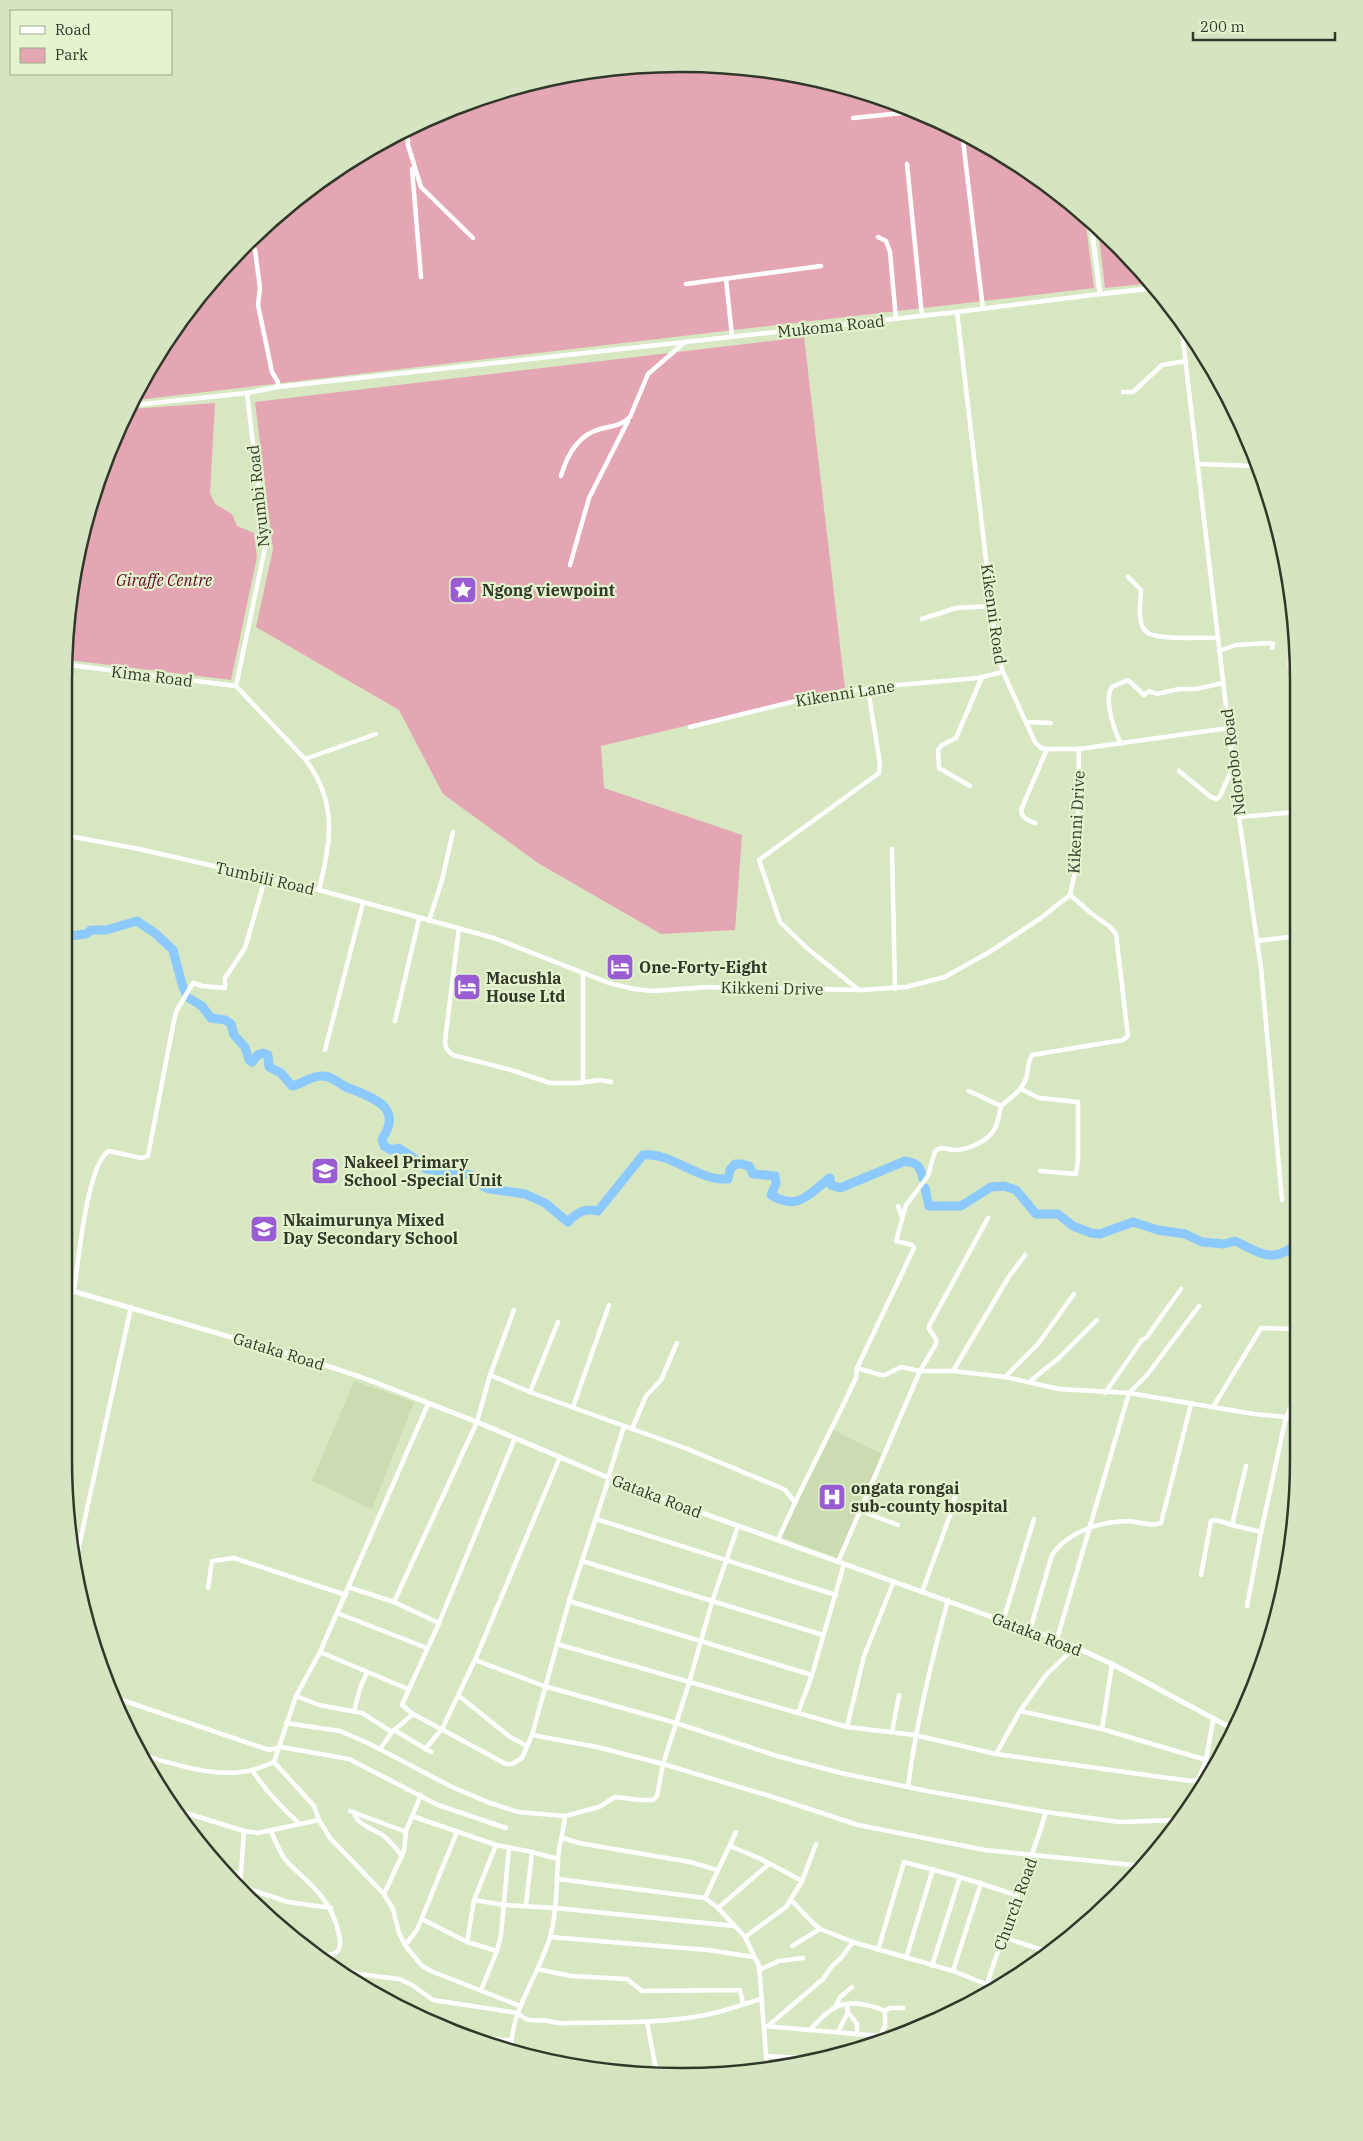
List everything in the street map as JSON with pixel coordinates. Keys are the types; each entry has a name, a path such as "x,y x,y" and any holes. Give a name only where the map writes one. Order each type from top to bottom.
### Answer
{"street":[{"path":"853,118 899,113"},
{"path":"408,137 420,277"},
{"path":"963,142 983,308"},
{"path":"411,156 424,191 473,238"},
{"path":"907,164 922,316"},
{"path":"1092,233 1100,294"},
{"path":"878,237 886,241 890,252 896,319"},
{"path":"254,249 260,288 258,305 272,372 278,382 277,387"},
{"path":"686,284 822,266"},
{"path":"726,279 732,336"},
{"name":"Mukoma Road","path":"139,404 247,393 277,387 506,363 1147,289"},
{"name":"Kikenni Road","path":"957,312 996,645 1002,672 1026,722 1038,746 1047,749"},
{"name":"Ndorobo Road","path":"1183,336 1239,818 1262,968 1282,1200"},
{"path":"570,565 589,498 630,418 648,374 686,342"},
{"path":"1123,392 1133,392 1162,365 1186,361"},
{"name":"Nyumbi Road","path":"236,686 265,548 247,393"},
{"path":"561,476 568,457 583,438 598,430 618,425 630,418"},
{"path":"1198,464 1251,466"},
{"path":"1128,577 1141,590 1139,612 1144,630 1148,634 1217,638"},
{"path":"922,619 956,608 991,606"},
{"path":"1219,650 1234,645 1260,643 1272,643 1272,648"},
{"name":"Kima Road","path":"73,665 236,686"},
{"name":"Kikenni Lane","path":"690,727 802,699 868,689 982,678 1002,672"},
{"path":"970,786 942,772 939,768 937,754 942,745 956,738 982,678"},
{"path":"1121,744 1113,724 1109,694 1112,687 1128,680 1140,693 1145,695 1149,691 1157,694 1223,683"},
{"path":"236,686 314,771 326,802 330,830 328,851 319,890"},
{"path":"860,990 808,949 780,922 759,860 879,773 880,764 868,689"},
{"path":"1026,722 1051,723"},
{"path":"1035,823 1025,819 1022,816 1021,810 1047,749 1079,749 1229,728"},
{"path":"305,759 376,734"},
{"name":"Kikenni Drive","path":"1070,894 1077,863 1079,749"},
{"path":"1179,772 1210,797 1217,799 1234,765"},
{"path":"1239,818 1290,813"},
{"path":"429,921 454,832"},
{"name":"Tumbili Road","path":"72,837 139,849 319,890 419,919 458,928"},
{"path":"892,849 895,989"},
{"path":"72,1286 88,1199 97,1166 103,1156 109,1151 145,1158 150,1153 174,1020 182,1001 193,983 202,986 225,988 225,978 245,948 265,879"},
{"path":"778,1540 794,1501 834,1425 856,1378 857,1368 914,1248 897,1242 897,1237 909,1200 928,1176 935,1151 941,1148 960,1151 987,1139 995,1130 1001,1106 1021,1090 1032,1056 1122,1040 1128,1036 1116,934 1070,894"},
{"name":"Kikkeni Drive","path":"458,928 519,946 582,974 626,987 653,991 710,987 895,989 945,977 991,951 1041,918 1070,894"},
{"path":"325,1050 363,903"},
{"path":"395,1021 419,919"},
{"path":"458,928 445,1047 453,1055 511,1070 550,1083 600,1080 611,1082"},
{"path":"1257,940 1290,937"},
{"path":"582,974 583,1082"},
{"path":"1021,1090 1039,1098 1078,1102 1078,1159 1076,1174 1040,1171"},
{"path":"970,1091 1001,1106"},
{"path":"898,1206 902,1218"},
{"path":"798,1714 836,1595 841,1563 861,1510 920,1371 936,1344 936,1339 929,1329 930,1326 988,1218"},
{"path":"953,1371 1008,1278 1025,1255"},
{"path":"1105,1393 1142,1340 1146,1338 1181,1290"},
{"name":"Gataka Road","path":"72,1291 316,1362 477,1422 609,1478 1076,1646 1229,1727"},
{"path":"1005,1377 1038,1344 1074,1294"},
{"path":"573,1407 609,1305"},
{"path":"1057,1639 1129,1394 1147,1376 1199,1306"},
{"path":"79,1546 131,1307"},
{"path":"394,1602 477,1422 490,1376 514,1310"},
{"path":"1030,1381 1059,1358 1097,1320"},
{"path":"530,1392 558,1322"},
{"path":"1213,1407 1261,1328 1290,1329"},
{"path":"632,1429 646,1396 661,1380 677,1342"},
{"path":"857,1368 880,1375 886,1375 901,1367 920,1371 953,1371 1030,1381 1059,1389 1129,1394 1254,1414 1290,1418"},
{"path":"490,1376 779,1487 785,1490 794,1501"},
{"path":"150,1757 202,1771 237,1772 252,1770 274,1762 281,1747 286,1723 296,1696 320,1652 346,1595 428,1404"},
{"path":"1030,1630 1052,1555 1068,1539 1091,1527 1121,1522 1161,1523 1191,1404"},
{"path":"1247,1606 1260,1532 1286,1417 1290,1409"},
{"path":"515,1438 439,1622 402,1705 413,1714 506,1764 518,1762 532,1735 569,1601 624,1426"},
{"path":"425,1749 442,1729 475,1660 560,1457"},
{"path":"1232,1525 1246,1466"},
{"path":"922,1592 952,1510 955,1495"},
{"path":"861,1510 898,1525"},
{"path":"596,1519 836,1595"},
{"path":"1003,1621 1034,1519"},
{"path":"1201,1575 1212,1522 1216,1520 1260,1532"},
{"path":"286,1723 340,1731 380,1749 425,1775 490,1804 518,1812 565,1816 599,1807 615,1797 653,1800 657,1796 663,1764 712,1602 738,1526"},
{"path":"208,1588 212,1561 232,1557 346,1595"},
{"path":"582,1561 823,1635"},
{"path":"847,1727 864,1656 894,1582"},
{"path":"348,1587 394,1602 439,1622"},
{"path":"908,1787 915,1735 948,1600"},
{"path":"569,1601 812,1675"},
{"path":"337,1613 427,1648"},
{"path":"557,1644 847,1727 915,1735 996,1754 1196,1781"},
{"path":"996,1754 1020,1711 1046,1675 1076,1646"},
{"path":"320,1652 408,1689"},
{"path":"475,1660 544,1686 676,1723 778,1756 908,1787 1046,1812 1120,1822 1172,1820"},
{"path":"1102,1729 1112,1664"},
{"path":"354,1711 361,1685 367,1672"},
{"path":"892,1732 899,1695"},
{"path":"296,1696 319,1705 354,1711 373,1719 430,1752"},
{"path":"458,1696 510,1737 527,1746"},
{"path":"122,1700 269,1750 281,1747 338,1755 438,1805 506,1828"},
{"path":"1020,1711 1102,1729 1206,1760"},
{"path":"380,1749 393,1731 413,1714"},
{"path":"1196,1785 1196,1781 1199,1779 1206,1760 1213,1720"},
{"path":"532,1735 597,1747 663,1764 858,1825 976,1848 1032,1856 1135,1866"},
{"path":"274,1762 314,1806 319,1820 341,1852 384,1894 393,1909 399,1933 405,1946 421,1965 431,1971 520,2006"},
{"path":"252,1770 285,1811 300,1824"},
{"path":"384,1894 402,1856 406,1832 421,1795"},
{"path":"402,1856 386,1838 362,1824 355,1818 352,1812 406,1832"},
{"name":"Church Road","path":"987,1985 1046,1812"},
{"path":"186,1813 244,1831 258,1833 319,1820"},
{"path":"412,1816 496,1845 558,1859"},
{"path":"496,2039 511,2041 520,2006 550,1937 556,1908 558,1859 563,1838 565,1816"},
{"path":"240,1878 244,1831"},
{"path":"271,1831 286,1861 314,1887 331,1908 338,1929 340,1944 337,1952 330,1957"},
{"path":"405,1946 417,1930 457,1832"},
{"path":"705,1898 736,1832"},
{"path":"563,1838 579,1843 690,1862 717,1870"},
{"path":"745,1937 781,1911 792,1900 802,1882 816,1844"},
{"path":"467,1942 474,1900 496,1845"},
{"path":"730,1846 802,1882"},
{"path":"481,1990 497,1951 504,1905 509,1847"},
{"path":"526,1906 532,1852"},
{"path":"878,1950 902,1864 907,1862 981,1883 1016,1896"},
{"path":"718,1908 769,1864"},
{"path":"906,1958 933,1869"},
{"path":"235,1873 240,1874"},
{"path":"932,1966 960,1877"},
{"path":"558,1879 705,1898 718,1908 745,1937 759,1970 761,1999 766,2026 767,2062"},
{"path":"953,1971 981,1883"},
{"path":"252,1891 288,1902 331,1908"},
{"path":"474,1900 504,1905 556,1908 735,1926"},
{"path":"792,1900 820,1929 878,1950 953,1971 987,1985"},
{"path":"422,1919 467,1942 497,1951"},
{"path":"792,1946 820,1929"},
{"path":"550,1937 708,1950 754,1957"},
{"path":"1002,1938 1042,1950"},
{"path":"766,2026 823,1980 832,1966 841,1958 853,1942"},
{"path":"759,1970 779,1961 803,1958"},
{"path":"537,1969 571,1976 581,1975 627,1979 642,1991 740,1990 743,2004"},
{"path":"352,1972 399,1979 412,1985 433,2000 518,2013 525,2020 549,2021 557,2025 566,2023 647,2022 708,2015 761,1999"},
{"path":"835,2008 840,1997 852,1987"},
{"path":"810,2030 835,2008 847,2004 877,2007 885,2012"},
{"path":"847,2004 848,2012 857,2024 857,2034"},
{"path":"885,2012 890,2008 903,2008"},
{"path":"838,2032 848,2012"},
{"path":"881,2035 885,2026 885,2012"},
{"path":"647,2022 656,2067"},
{"path":"766,2026 877,2036"},
{"path":"766,2056 796,2058"}],"shaded area":[{"path":"354,1381 414,1402 372,1509 312,1481"},
{"name":"ongata rongai sub-county hospital","path":"833,1430 882,1454 838,1558 780,1537 796,1501"}],"green space":[{"path":"682,72 761,78 839,93 915,119 951,135 1020,175 1052,198 1086,227 1094,288 142,399 175,343 224,280 280,224 343,175 412,135 448,119 524,93 602,78"},
{"path":"1099,239 1142,284 1105,288"},
{"path":"804,337 845,688 601,746 604,788 742,835 735,930 661,934 538,863 443,794 399,710 256,627 273,549 255,402"},
{"name":"Giraffe Centre","path":"215,403 210,493 215,504 232,514 237,526 254,533 257,557 231,680 73,661 78,602 93,524 119,448 137,409"}],"waterway":[{"path":"72,936 86,934 91,930 106,930 137,921 156,934 173,950 187,997 202,1006 211,1018 225,1020 231,1024 234,1035 245,1047 249,1060 252,1062 258,1055 263,1053 268,1055 269,1067 281,1073 292,1086 317,1076 325,1076 374,1099 382,1104 389,1118 388,1128 382,1139 384,1146 391,1150 398,1148 417,1160 426,1169 471,1175 478,1179 484,1187 525,1194 545,1203 568,1222 582,1212 589,1210 598,1211 643,1155 654,1155 664,1158 706,1176 717,1178 728,1179 730,1170 735,1164 749,1166 753,1174 775,1176 776,1184 771,1195 790,1202 804,1198 830,1178 831,1185 840,1188 905,1161 918,1166 923,1179"},
{"path":"925,1188 929,1206 961,1206 991,1187 1004,1186 1016,1190 1036,1214 1058,1214 1073,1226 1091,1233 1100,1234 1133,1222 1158,1230 1185,1234 1202,1242 1224,1244 1235,1241 1265,1254 1279,1254 1290,1249"}],"place":[{"name":"Ngong viewpoint","path":"463,590"},
{"name":"One-Forty-Eight","path":"620,967"},
{"name":"Macushla House Ltd","path":"467,987"},
{"name":"Nakeel Primary School -Special Unit","path":"325,1171"},
{"name":"Nkaimurunya Mixed Day Secondary School","path":"264,1229"},
{"name":"ongata rongai sub-county hospital","path":"832,1497"}]}
